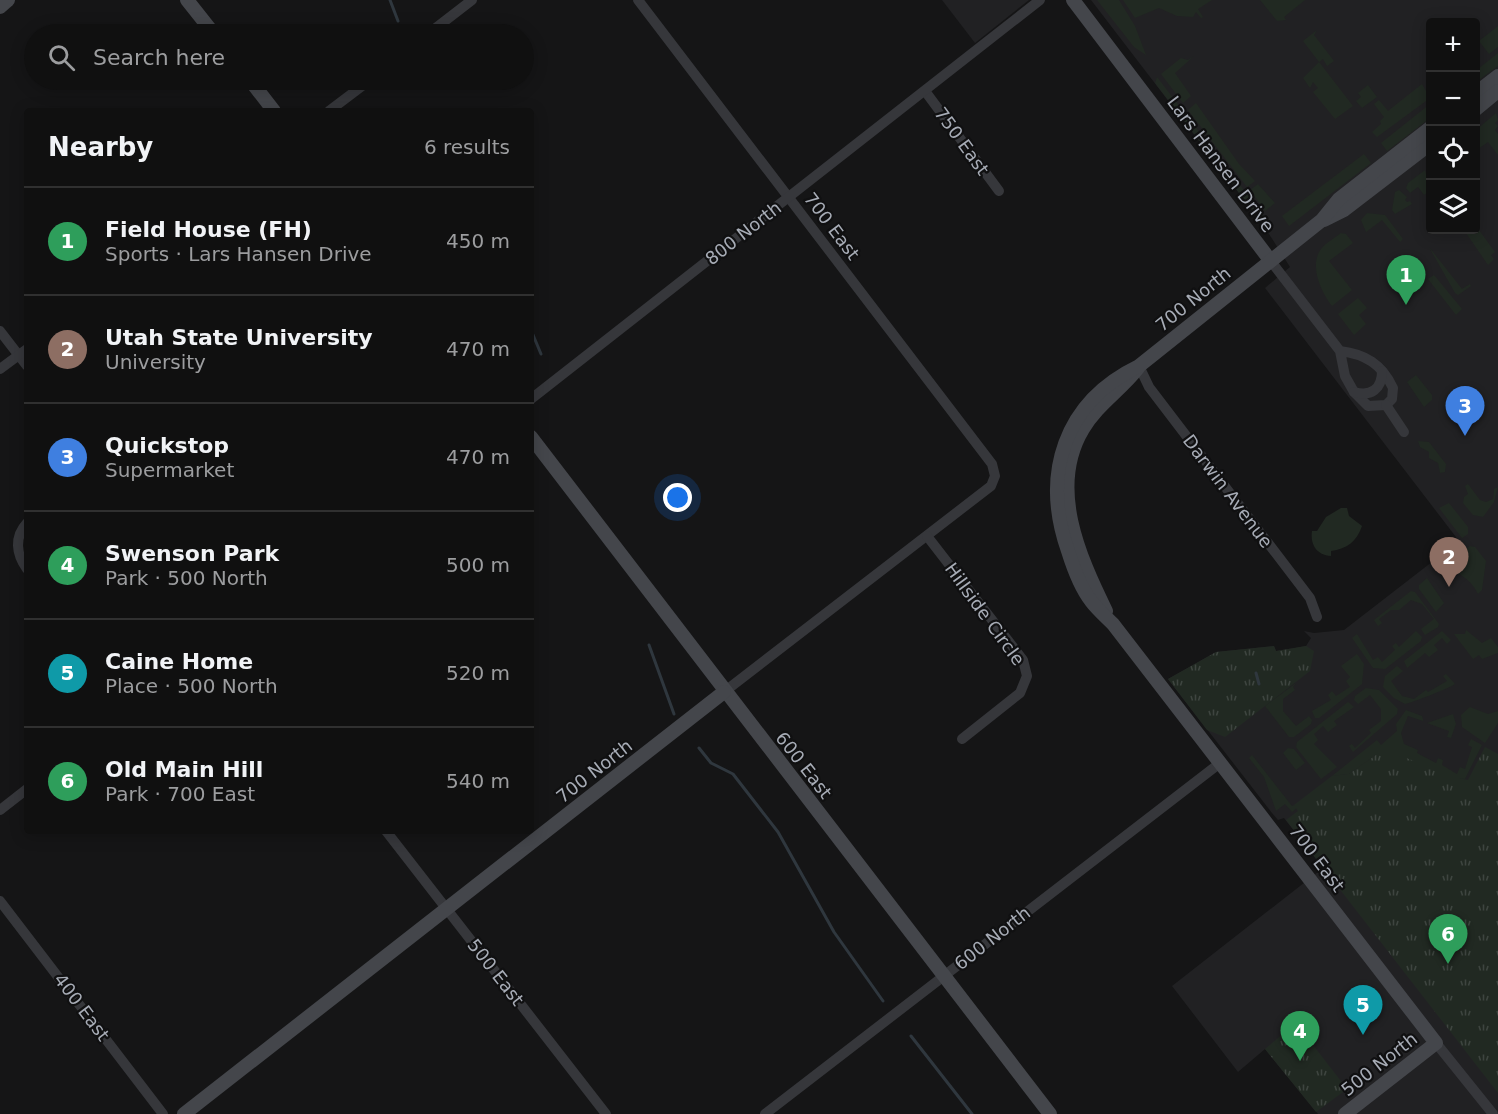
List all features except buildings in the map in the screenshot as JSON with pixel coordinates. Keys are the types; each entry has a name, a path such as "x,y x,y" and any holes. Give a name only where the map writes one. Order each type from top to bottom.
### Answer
{"street":[{"path":"0,7 8,0"},
{"path":"187,0 206,24"},
{"path":"441,24 472,0"},
{"name":"700 East","path":"638,0 992,464 995,476"},
{"name":"800 North","path":"534,397 1040,0"},
{"name":"Lars Hansen Drive","path":"1073,0 1340,351 1345,376 1354,392"},
{"path":"1480,90 1498,76"},
{"path":"258,90 272,108"},
{"path":"333,108 357,90"},
{"name":"750 East","path":"925,91 999,192"},
{"path":"1480,106 1498,91"},
{"path":"1323,220 1339,199 1426,132"},
{"path":"1323,220 1344,210 1426,148"},
{"name":"700 North","path":"1061,482 1083,428 1101,405 1125,385 1139,366 1323,220"},
{"path":"0,332 23,352 0,369"},
{"path":"1340,351 1359,353 1375,362 1393,388 1392,399 1386,405 1368,406 1354,392"},
{"name":"Darwin Avenue","path":"1139,366 1149,387 1310,598 1317,617"},
{"path":"1354,392 1365,394 1376,390 1381,382 1382,371"},
{"path":"1386,405 1404,432"},
{"name":"600 East","path":"534,441 724,692 1050,1114"},
{"name":"700 North","path":"184,1114 991,486 995,476"},
{"name":"700 East","path":"1061,482 1084,564 1113,624 1493,1114"},
{"path":"24,528 18,538 17,552 24,563"},
{"name":"Hillside Circle","path":"927,536 1023,660 1027,676 1020,693 962,739"},
{"name":"600 North","path":"765,1114 1220,763"},
{"path":"0,810 24,791"},
{"name":"500 East","path":"388,834 606,1114"},
{"name":"400 East","path":"0,901 164,1114"},
{"name":"500 North","path":"1345,1114 1436,1043"}],"shaded area":[{"path":"942,0 1029,0 975,43"},
{"path":"1091,0 1498,0 1498,1114 1318,1114 1265,1049 1238,1072 1172,986 1323,868 1284,818 1278,820 1272,813 1168,679 1216,652 1274,646 1276,651 1295,648 1306,646 1311,638 1304,631 1314,633 1344,630 1459,541 1265,288 1290,267 1262,223"}],"green space":[{"path":"1097,0 1119,0 1135,26 1146,55 1134,47"},
{"path":"1123,0 1212,0 1198,9 1203,17 1201,18 1196,12 1193,17 1177,16 1159,8 1135,18"},
{"path":"1260,0 1305,0 1284,17 1286,20 1277,21"},
{"path":"1498,26 1498,47 1489,54 1480,40"},
{"path":"1317,30 1314,35 1334,61 1327,66 1323,59 1319,62 1303,41"},
{"path":"1498,53 1498,66 1480,79 1480,67"},
{"path":"1194,56 1175,73 1191,96 1183,103 1161,74 1181,58 1188,60"},
{"path":"1319,62 1353,106 1335,119 1313,92 1318,88 1313,82 1310,88 1303,78"},
{"path":"1157,77 1266,219 1262,223 1155,83"},
{"path":"1422,84 1426,91 1426,101 1377,137 1372,132 1381,124 1380,121 1384,117 1374,104 1379,100 1388,111"},
{"path":"1368,85 1377,97 1362,108 1356,101 1361,97 1358,93"},
{"path":"1196,103 1239,164 1255,181 1247,187 1188,110"},
{"path":"1426,107 1426,121 1387,151 1381,143"},
{"path":"1496,113 1498,120 1495,123 1498,126 1495,130 1498,134 1498,155 1488,142 1480,148 1480,127"},
{"path":"1364,154 1371,163 1289,226 1282,216"},
{"path":"1425,170 1426,194 1424,195 1418,187 1410,193 1406,188 1408,183"},
{"path":"1258,184 1275,203 1265,211 1250,190"},
{"path":"1399,190 1407,197 1405,200 1412,204 1395,214 1392,210 1395,192"},
{"path":"1367,213 1385,215 1403,239 1400,242 1382,220 1366,232 1361,220"},
{"path":"1480,231 1495,252 1491,255 1494,259 1488,265 1467,234 1480,234"},
{"path":"1341,233 1346,234 1353,243 1329,261 1352,290 1332,306 1320,286 1316,262 1322,248"},
{"path":"1429,247 1462,289 1470,284 1471,286 1458,295 1455,293"},
{"path":"1434,275 1462,309 1456,315 1428,279"},
{"path":"1358,298 1367,308 1359,315 1366,324 1354,335 1338,314"},
{"path":"1416,375 1432,395 1432,400 1424,407 1407,382"},
{"path":"1418,441 1429,442 1446,464 1445,472 1440,473 1438,463 1429,458 1429,452 1420,447"},
{"path":"1468,484 1480,500 1486,502 1493,499 1494,489 1498,487 1494,502 1483,517 1473,515 1463,503 1464,497 1468,494 1465,486"},
{"path":"1449,503 1468,527 1468,534 1462,538 1439,508"},
{"path":"1341,508 1347,508 1349,516 1362,526 1351,543 1331,551 1331,556 1322,554 1313,545 1312,531 1317,531 1326,517"},
{"path":"1470,546 1475,547 1486,561 1482,590 1478,594 1467,579 1447,563"},
{"path":"1427,578 1444,603 1436,612 1419,589 1419,585"},
{"path":"1411,591 1415,592 1439,624 1438,627 1425,635 1421,629 1434,619 1422,604 1411,600 1399,610 1391,610 1379,619 1382,623 1378,626 1374,620"},
{"path":"1466,630 1482,643 1491,638 1498,647 1498,653 1482,659 1479,655 1473,659 1454,634 1465,634"},
{"path":"1416,631 1422,637 1421,641 1385,669 1373,668 1352,638 1357,634 1373,660 1378,657 1382,662 1395,650 1392,646 1396,643 1399,647"},
{"path":"1442,631 1451,640 1447,644 1442,638 1434,645 1438,650 1429,657 1425,653 1407,668 1404,661"},
{"path":"1274,646 1276,651 1306,646 1314,651 1310,671 1225,737 1207,730 1168,679 1216,652"},
{"path":"1357,654 1364,664 1362,684 1319,718 1315,718 1312,711 1331,700 1328,695 1332,691 1336,696 1350,687 1346,681 1350,677 1341,666"},
{"path":"1397,666 1403,671 1391,681 1402,696 1414,699 1426,690 1428,692 1447,681 1443,676 1446,674 1455,684 1405,704 1394,698 1383,687 1385,676"},
{"path":"1296,683 1293,687 1295,690 1283,699 1283,711 1296,726 1309,716 1312,720 1311,724 1294,737 1289,737 1265,706"},
{"path":"1366,688 1379,690 1398,709 1397,714 1353,752 1349,746 1352,744 1355,748 1371,733 1369,730 1381,721 1381,709 1370,695 1358,704 1354,700 1355,696"},
{"path":"1348,702 1354,707 1334,721 1337,725 1328,732 1323,726 1314,734 1318,740 1314,744 1337,767 1321,779 1296,747 1297,742"},
{"path":"1470,707 1488,714 1498,711 1498,723 1485,743 1462,727 1461,715"},
{"path":"1406,710 1422,716 1423,721 1408,716 1401,733 1404,744 1418,750 1417,753 1436,763 1438,758 1443,760 1442,765 1457,774 1460,767 1465,769 1472,747 1468,745 1471,739 1482,745 1465,779 1454,778 1401,757 1376,755 1349,774 1332,776 1377,740 1381,745 1397,731 1396,724"},
{"path":"1453,714 1456,724 1451,738 1447,737 1449,731 1427,723"},
{"path":"1485,747 1498,754 1498,1093 1286,820 1298,811 1294,805 1332,776 1349,774 1376,755 1399,756 1456,778 1468,780"},
{"path":"1288,748 1294,749 1305,763 1296,770 1283,753"},
{"path":"1252,755 1292,806 1297,808 1292,812 1285,804 1276,811 1264,777 1249,758"},
{"path":"1296,1023 1347,1089 1316,1112 1265,1049"}],"waterway":[{"path":"390,0 398,21"},
{"path":"534,337 541,354"},
{"path":"649,645 674,714"},
{"path":"1256,673 1259,684"},
{"path":"699,748 711,763 733,774 778,832 834,932 883,1001"},
{"path":"911,1036 972,1114"}],"place":[{"name":"Field House (FH)","path":"1406,305"},
{"name":"Quickstop","path":"1465,436"},
{"name":"Utah State University","path":"1449,587"},
{"name":"Old Main Hill","path":"1448,964"},
{"name":"Caine Home","path":"1363,1035"},
{"name":"Swenson Park","path":"1300,1061"}]}
